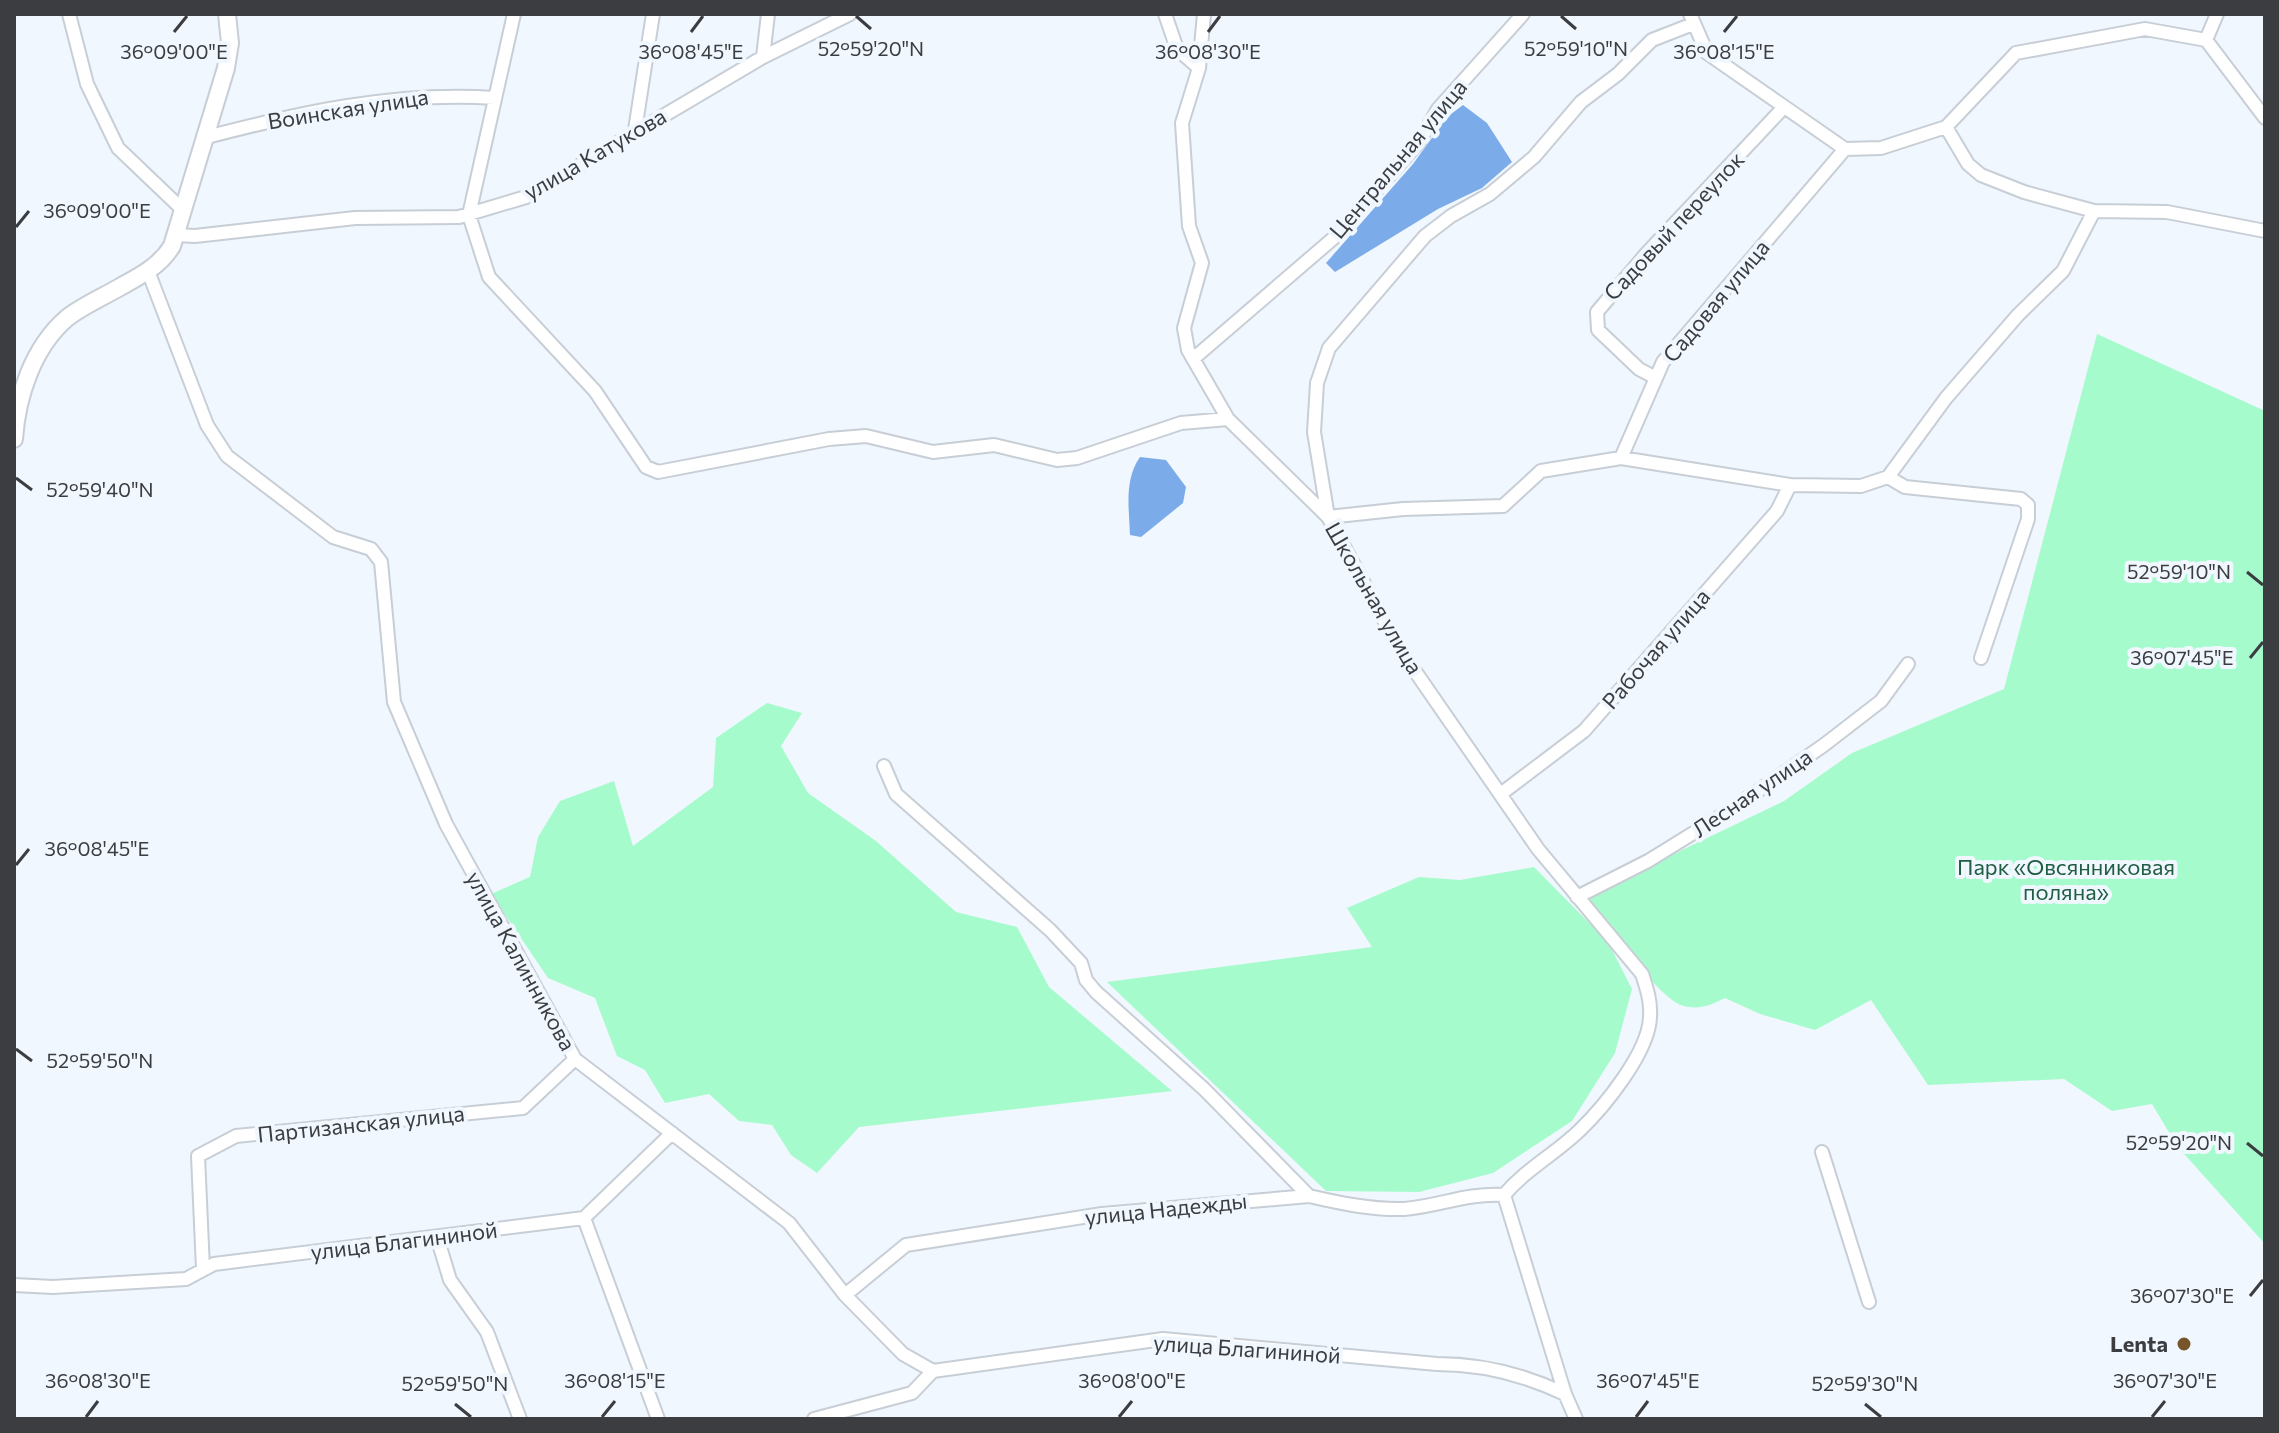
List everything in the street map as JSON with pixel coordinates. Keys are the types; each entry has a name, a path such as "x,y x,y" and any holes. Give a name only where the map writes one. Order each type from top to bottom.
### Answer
{"main road":[{"path":"14,439 25,388 47,340 68,317 148,271 165,257 177,235 226,68 230,43 227,14"}],"street":[{"path":"69,14 87,84 118,148 184,211"},
{"path":"514,14 469,215 489,277 595,391 646,467 658,472 829,439 866,436 933,452 994,445 1057,460 1077,458 1181,423 1228,419"},
{"path":"635,130 653,14"},
{"path":"763,57 768,14"},
{"name":"улица Катукова","path":"177,235 195,236 355,218 469,215 526,197 763,57 850,14"},
{"path":"1165,14 1177,49 1199,68"},
{"path":"1193,359 1184,328 1202,263 1189,226 1182,123 1199,68 1204,14"},
{"name":"Центральная улица","path":"1193,359 1336,236 1419,142 1438,109 1523,14"},
{"path":"2206,40 2217,14"},
{"path":"2094,211 2063,271 2018,315 1946,398 1888,477 1861,486 1790,485 1621,458 1541,471 1503,506 1403,509 1328,517 1314,432 1317,383 1329,348 1425,236 1451,216 1490,194 1534,157 1581,102 1618,74 1652,40 1691,19 1707,53 1845,149 1881,148 1946,127 2016,53 2145,29 2206,40 2265,118"},
{"name":"Воинская улица","path":"203,138 293,114 445,95 495,98"},
{"name":"Садовый переулок","path":"1656,378 1639,369 1598,330 1597,312 1646,254 1784,107"},
{"path":"1946,127 1968,164 1981,175 2024,192 2094,211 2167,212 2265,231"},
{"name":"Садовая улица","path":"1621,458 1663,362 1845,149"},
{"name":"улица Калинникова","path":"148,271 207,425 227,456 333,537 371,549 381,562 394,702 446,824 575,1059 789,1223 845,1295 903,1354 933,1371"},
{"name":"Школьная улица","path":"1193,359 1228,419 1328,517 1399,648 1502,793 1533,843 1642,974 1649,996 1650,1020 1628,1071 1590,1120 1520,1176 1504,1195"},
{"path":"1888,477 1905,487 2021,499 2028,505 2028,519 1981,658"},
{"name":"Рабочая улица","path":"1502,793 1584,731 1777,511 1790,485"},
{"name":"Лесная улица","path":"1577,897 1648,861 1824,745 1881,701 1908,664"},
{"path":"884,766 896,794 1050,930 1081,963 1086,980 1096,992 1204,1089 1309,1196"},
{"name":"Партизанская улица","path":"203,1269 198,1156 236,1136 523,1108 575,1059"},
{"path":"658,1419 584,1218 672,1133"},
{"path":"1822,1152 1869,1302"},
{"name":"улица Надежды","path":"845,1295 906,1245 1102,1214 1309,1196 1342,1204 1402,1209 1473,1194 1504,1195"},
{"path":"1504,1195 1565,1394 1576,1419"},
{"name":"улица Благининой","path":"14,1285 53,1287 186,1279 214,1264 584,1218"},
{"path":"437,1237 450,1280 487,1332 520,1419"},
{"name":"улица Благининой","path":"933,1371 1163,1339 1437,1364 1474,1364 1534,1379 1565,1394"},
{"path":"814,1419 912,1393 933,1371"}],"green space":[{"name":"Парк «Овсянниковая поляна»","path":"2097,334 2265,411 2265,1244 2177,1146 2152,1104 2112,1111 2064,1079 1928,1085 1871,1000 1815,1030 1760,1014 1725,998 1705,1006 1684,1006 1660,990 1646,975 1586,896 1784,801 1852,753 2004,689"},
{"path":"767,703 802,713 781,746 808,793 876,841 956,912 1017,927 1049,987 1172,1091 859,1127 817,1173 791,1155 772,1125 739,1121 709,1094 665,1103 645,1070 617,1056 595,998 548,978 491,894 530,877 538,837 560,801 614,781 633,846 713,787 716,738"},
{"path":"1534,867 1608,942 1632,989 1615,1053 1572,1121 1493,1173 1419,1192 1326,1191 1107,982 1372,947 1347,908 1419,877 1460,880"}],"water":[{"path":"1463,105 1487,123 1512,162 1482,188 1438,209 1335,272 1326,263 1413,164 1447,117"},
{"path":"1140,457 1166,460 1186,487 1183,503 1141,537 1130,535 1129,505 1132,475"}],"place":[{"name":"Lenta","path":"2184,1344"}]}
